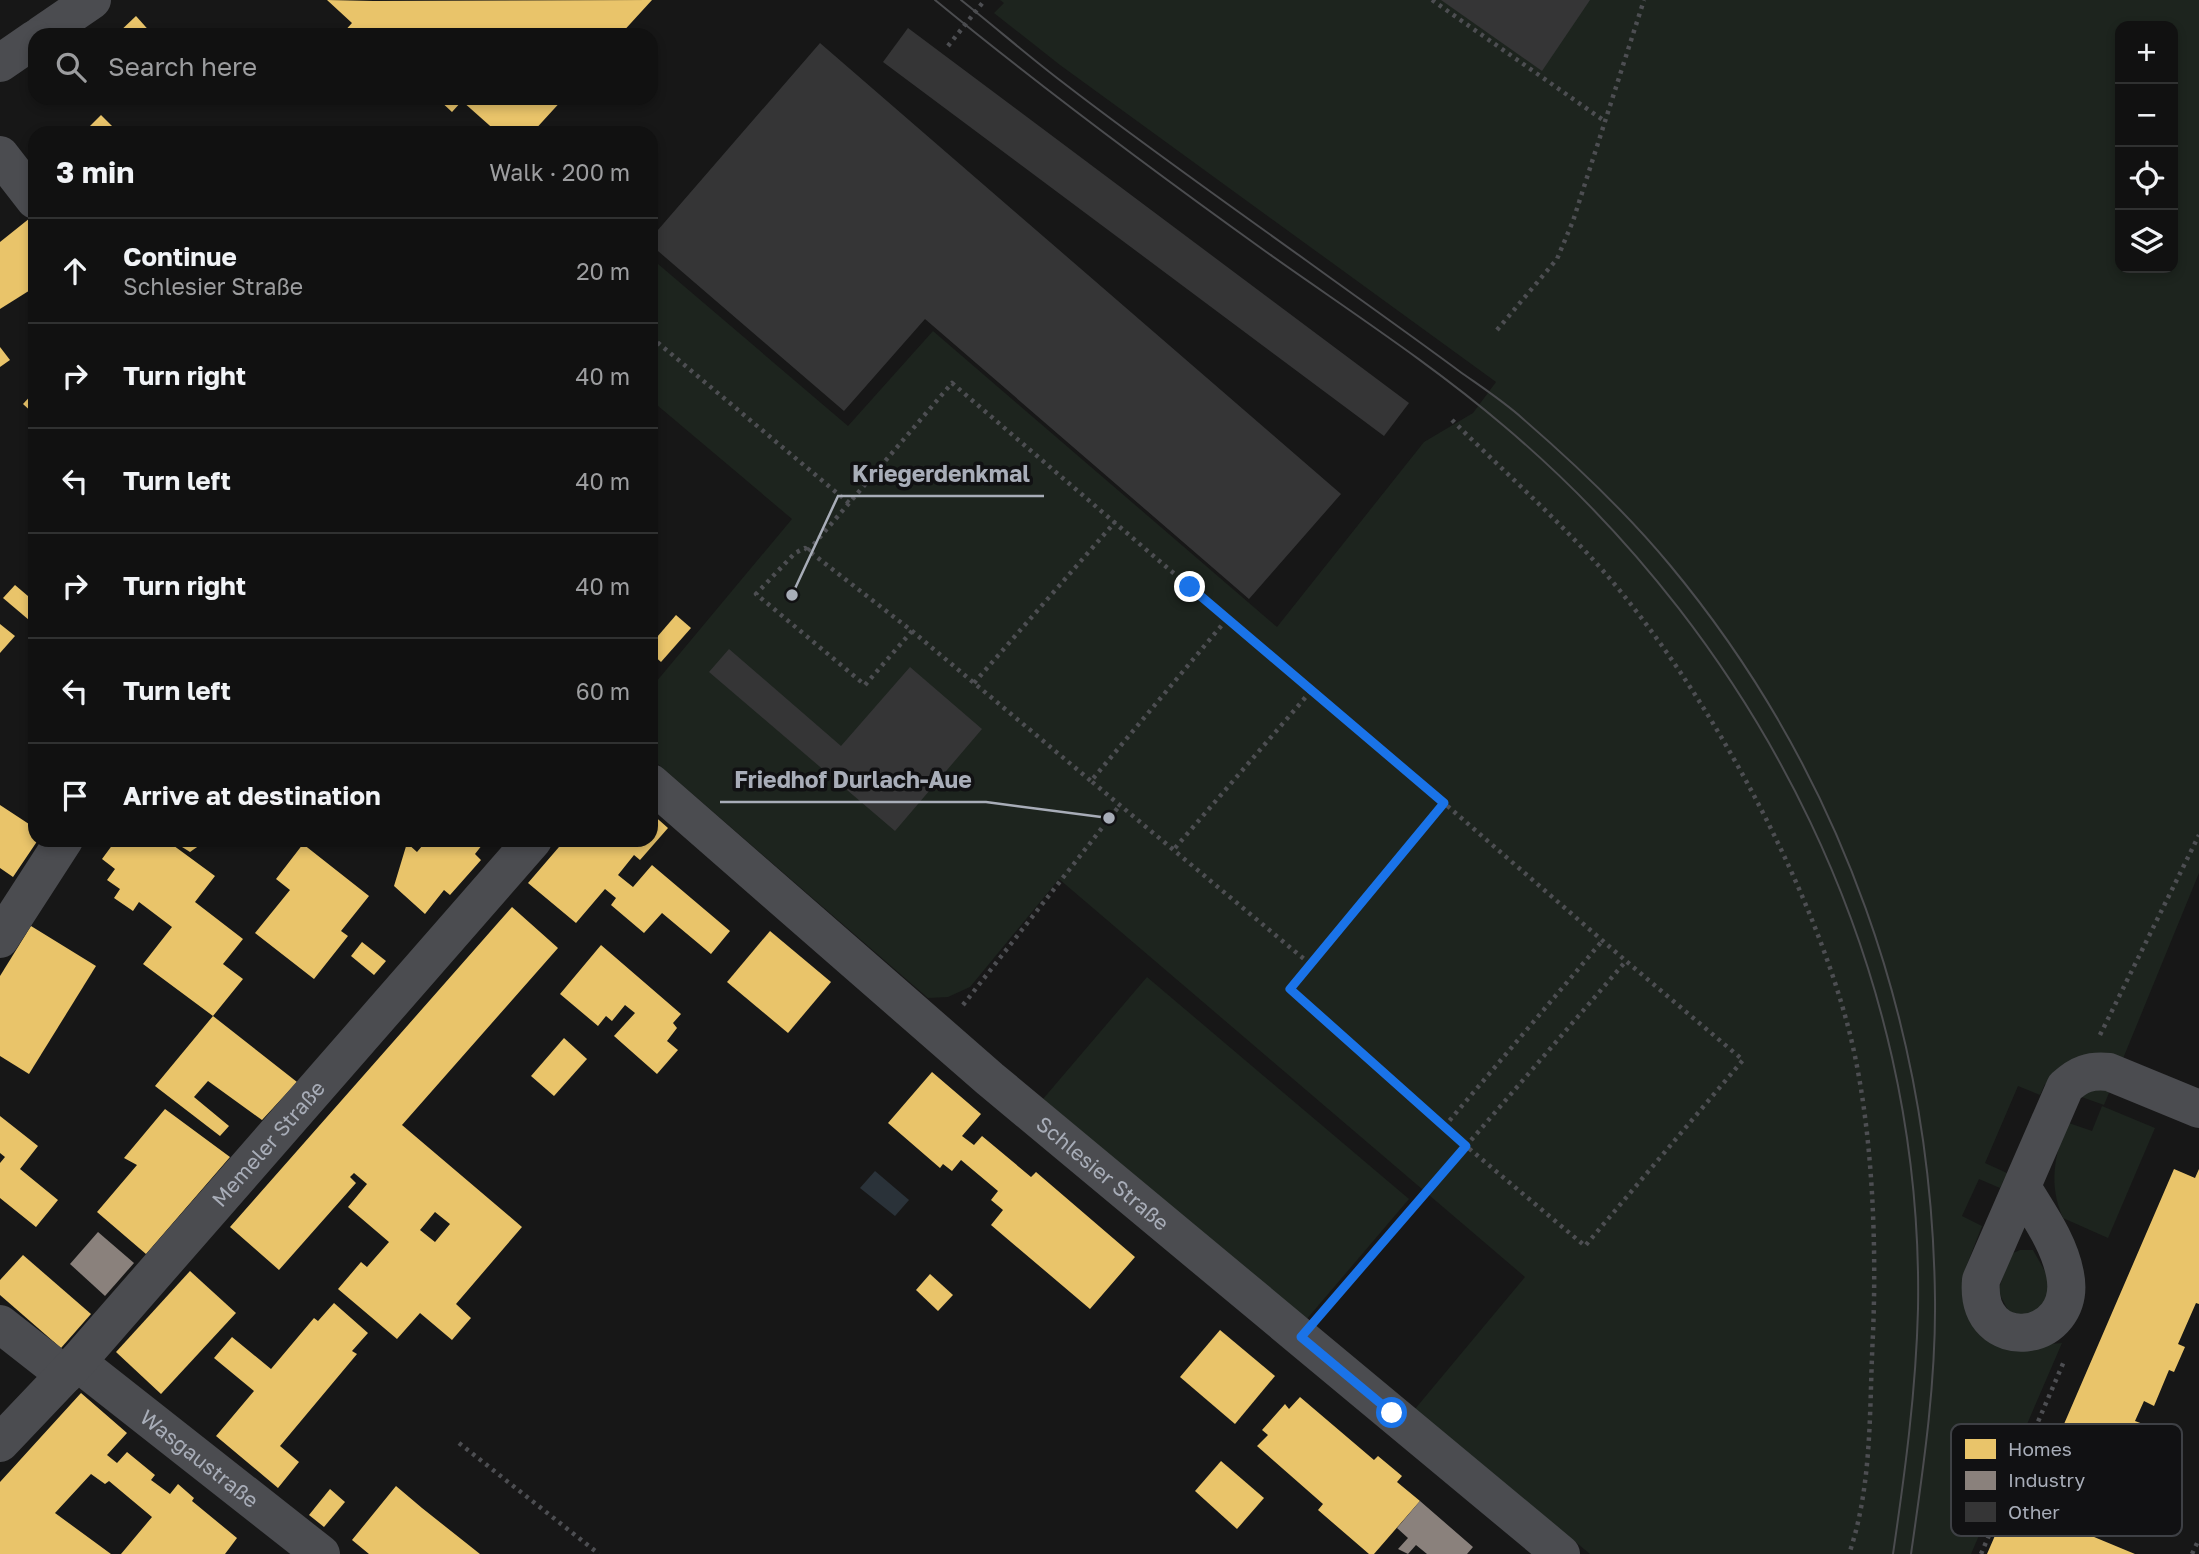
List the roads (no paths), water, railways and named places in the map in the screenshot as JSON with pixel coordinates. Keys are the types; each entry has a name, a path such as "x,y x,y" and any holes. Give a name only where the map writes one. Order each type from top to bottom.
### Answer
{"street":[{"path":"51,28 92,0"},
{"path":"0,63 28,44"},
{"path":"0,155 28,191"},
{"name":"Schlesier Straße","path":"658,789 939,1034 1561,1554"},
{"path":"0,939 59,847"},
{"name":"Memeler Straße","path":"0,1443 71,1369 527,847"},
{"path":"2022,1187 2065,1087 2078,1075 2095,1070 2109,1072 2199,1109"},
{"name":"Wasgaustraße","path":"0,1324 71,1369 321,1554"}],"tram line":[{"path":"935,0 1139,159 1417,358 1504,426 1596,513 1678,608 1750,711 1810,821 1858,937 1892,1058 1913,1182 1918,1309 1906,1462 1893,1554"},
{"path":"961,0 1122,127 1499,400 1541,435 1617,506 1669,564 1730,644 1783,729 1828,817 1866,909 1895,1003 1917,1100 1930,1199 1935,1331 1928,1427 1911,1554"}],"place":[{"name":"Kriegerdenkmal","path":"792,595"},
{"name":"Friedhof Durlach-Aue","path":"1109,818"}]}
